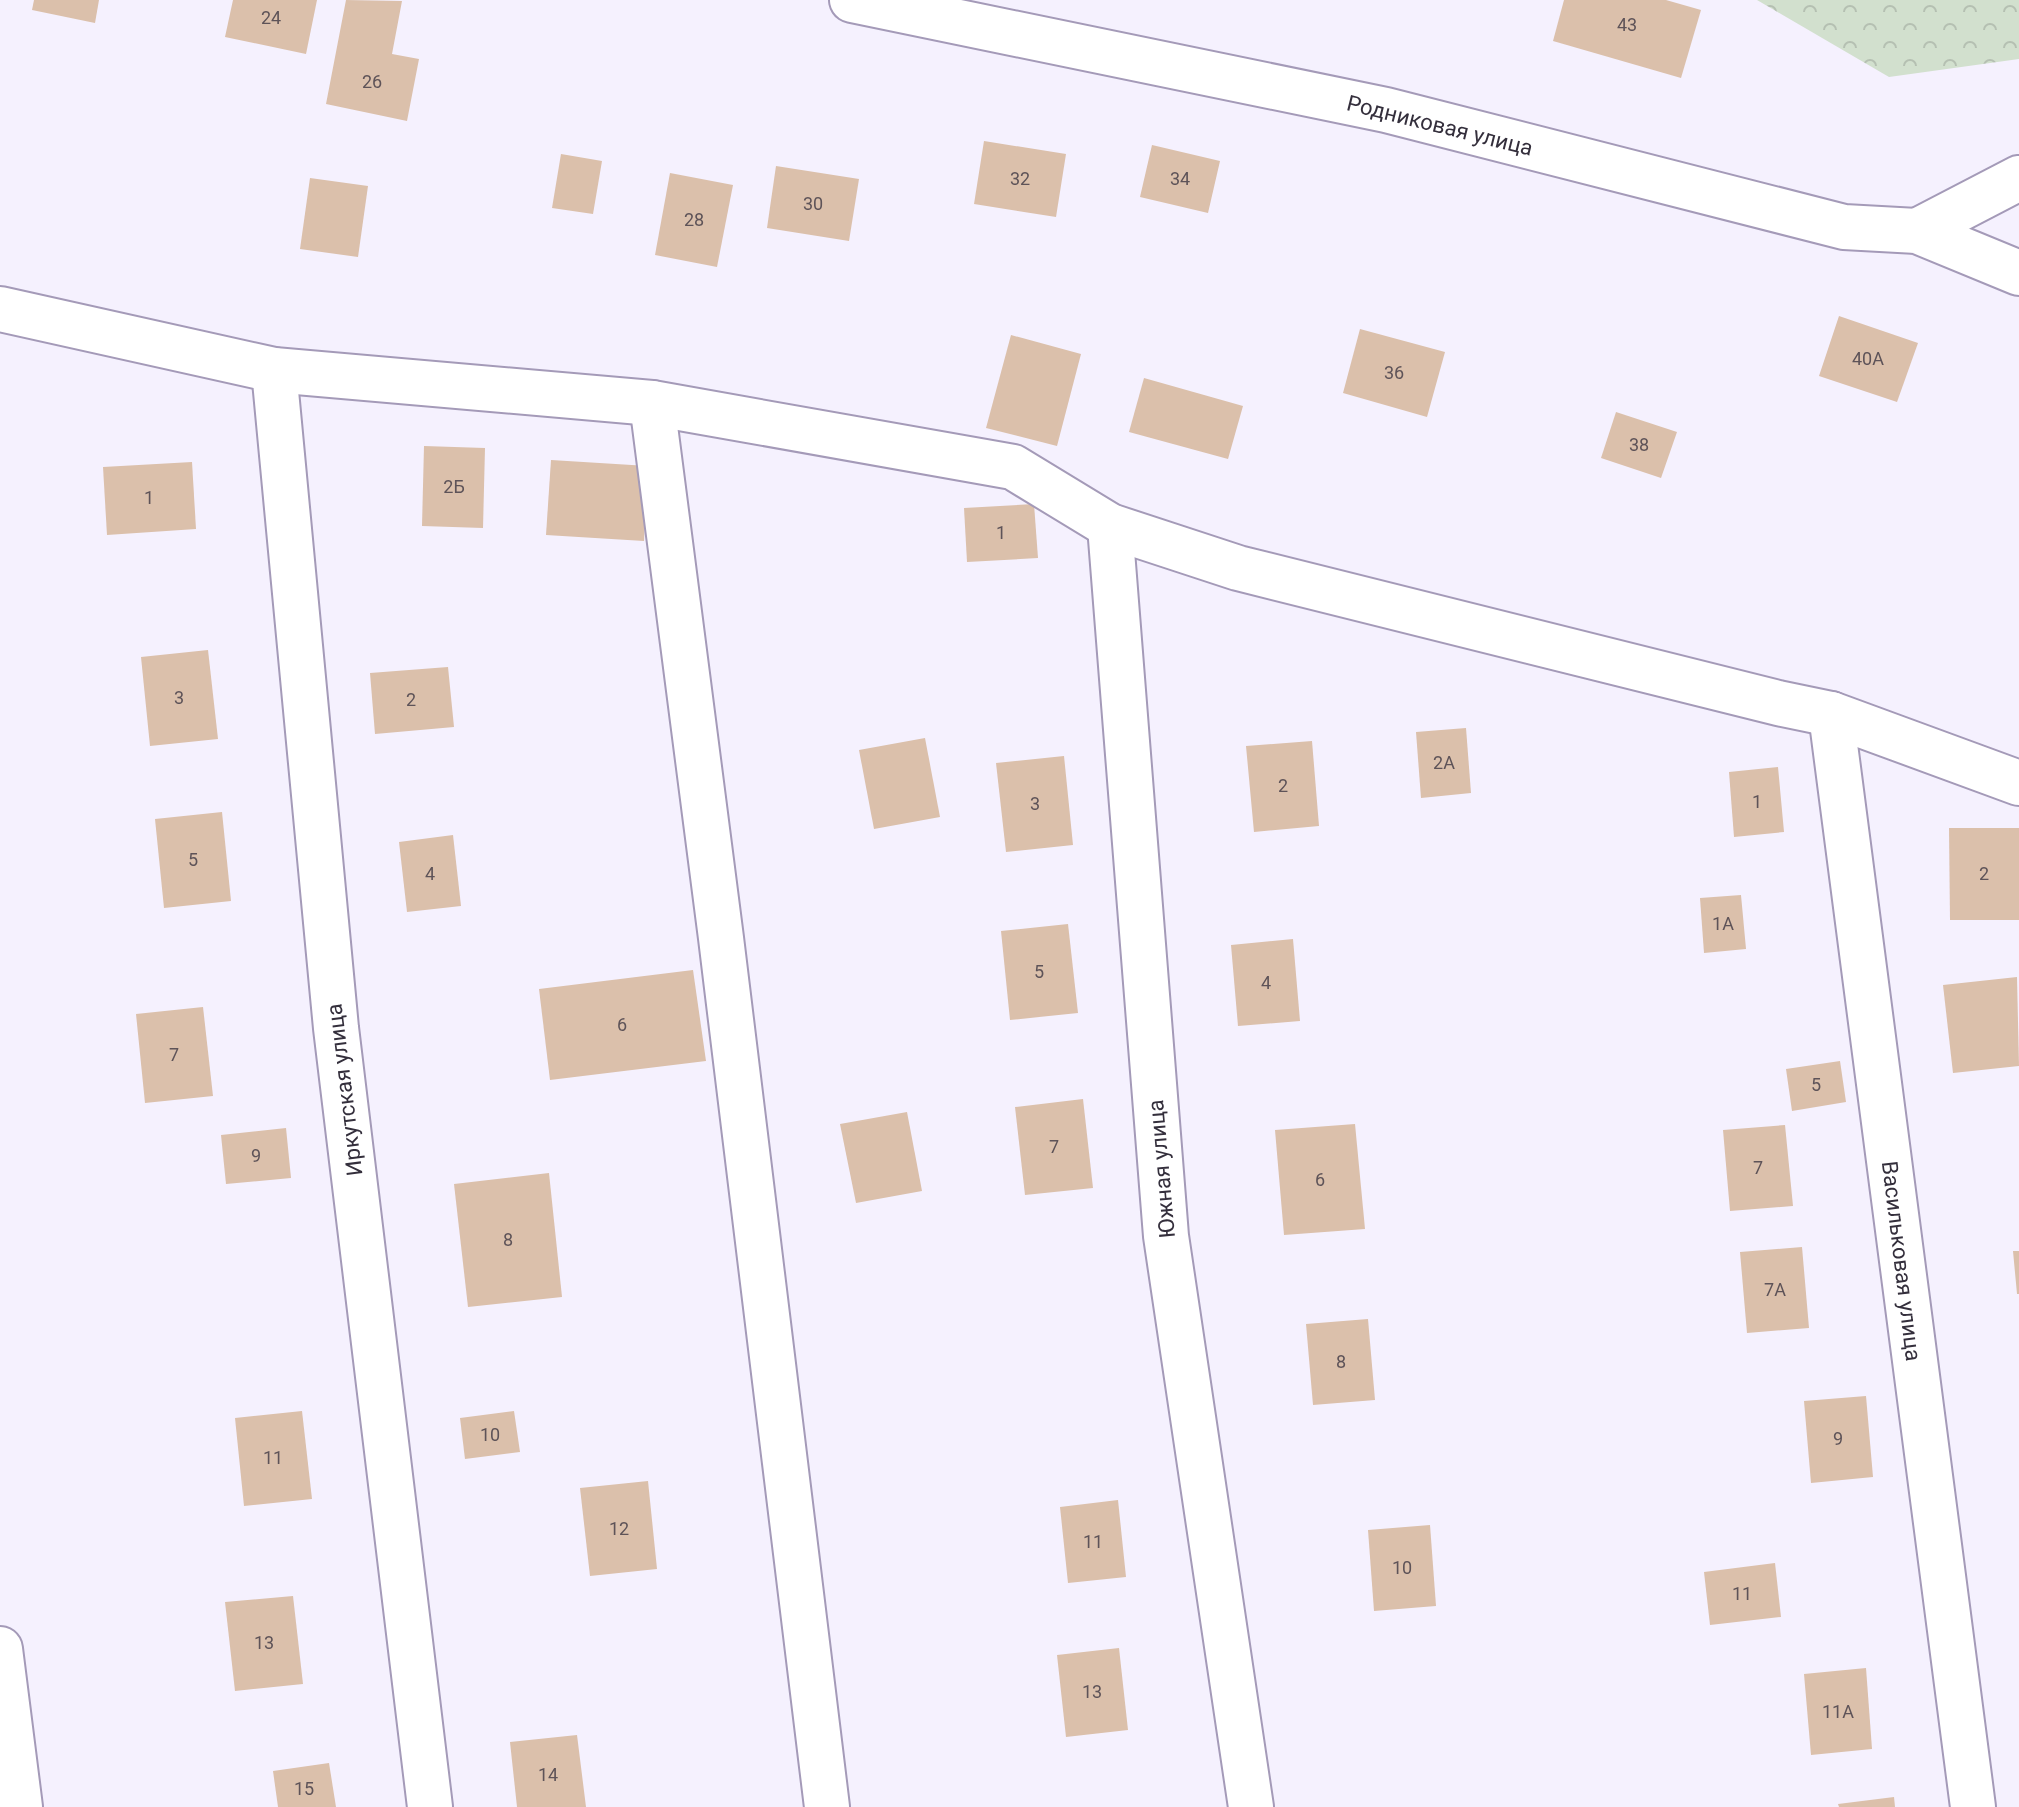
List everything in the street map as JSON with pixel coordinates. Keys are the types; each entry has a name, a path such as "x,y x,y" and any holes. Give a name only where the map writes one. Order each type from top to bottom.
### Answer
{"street":[{"name":"Родниковая улица","path":"852,0 1386,110 1844,227 1917,231 2019,273"},
{"path":"1917,231 2019,178"},
{"path":"0,309 274,370 652,403 1013,467 1110,526 1238,568 1831,714 2019,783"},
{"name":"Иркутская улица","path":"274,370 336,1028 430,1807"},
{"path":"652,403 827,1807"},
{"name":"Южная улица","path":"1110,526 1166,1236 1251,1807"},
{"name":"Васильковая улица","path":"1831,714 1973,1807"},
{"path":"0,1649 20,1807"}],"green space":[{"path":"1757,0 2019,0 2019,59 1889,77"}],"building":[{"path":"34,0 99,0 95,23 32,10"},
{"path":"233,0 317,0 306,54 225,37"},
{"path":"346,0 402,1 392,54 419,59 407,121 326,104"},
{"path":"1564,0 1666,0 1701,10 1681,78 1553,41"},
{"path":"984,141 1066,154 1056,217 974,204"},
{"path":"1152,145 1220,161 1208,213 1140,197"},
{"path":"561,154 602,161 593,214 552,208"},
{"path":"776,166 859,179 849,241 767,228"},
{"path":"670,173 733,185 717,267 655,255"},
{"path":"310,178 368,186 358,257 300,249"},
{"path":"1839,316 1918,343 1897,402 1819,376"},
{"path":"1360,329 1445,352 1427,417 1343,393"},
{"path":"1011,335 1081,354 1057,446 986,428"},
{"path":"1144,378 1243,406 1228,459 1129,432"},
{"path":"1616,412 1677,432 1661,478 1601,458"},
{"path":"424,446 485,448 483,528 422,526"},
{"path":"551,460 648,466 644,541 546,535"},
{"path":"192,462 196,529 107,535 103,467"},
{"path":"1034,504 1038,558 967,562 964,508"},
{"path":"208,650 218,739 150,746 141,657"},
{"path":"448,667 454,727 375,734 370,673"},
{"path":"1466,728 1471,793 1421,798 1416,732"},
{"path":"925,738 940,817 874,829 859,750"},
{"path":"1312,741 1319,826 1254,832 1246,746"},
{"path":"1064,756 1073,845 1006,852 996,763"},
{"path":"1778,767 1784,832 1734,837 1729,772"},
{"path":"222,812 231,901 164,908 155,819"},
{"path":"1949,828 2019,828 2019,920 1950,920"},
{"path":"453,835 461,906 407,912 399,842"},
{"path":"1741,895 1746,949 1704,953 1700,898"},
{"path":"1068,924 1078,1013 1010,1020 1001,931"},
{"path":"1293,939 1300,1021 1238,1026 1231,945"},
{"path":"693,970 706,1061 550,1080 539,989"},
{"path":"2017,977 2019,1066 1953,1073 1943,985"},
{"path":"203,1007 213,1096 145,1103 136,1014"},
{"path":"1840,1061 1846,1102 1792,1111 1786,1069"},
{"path":"1083,1099 1093,1188 1025,1195 1015,1107"},
{"path":"907,1112 922,1191 856,1203 840,1124"},
{"path":"1355,1124 1365,1229 1284,1235 1275,1130"},
{"path":"1785,1125 1793,1206 1730,1211 1723,1130"},
{"path":"286,1128 291,1178 226,1184 221,1135"},
{"path":"549,1173 562,1297 468,1307 454,1184"},
{"path":"1802,1247 1809,1328 1747,1333 1740,1252"},
{"path":"2013,1251 2019,1251 2019,1294 2017,1294"},
{"path":"1368,1319 1375,1400 1313,1405 1306,1324"},
{"path":"1866,1396 1873,1477 1811,1483 1804,1401"},
{"path":"302,1411 312,1499 244,1506 235,1418"},
{"path":"514,1411 520,1452 465,1459 460,1418"},
{"path":"648,1481 657,1569 590,1576 580,1488"},
{"path":"1118,1500 1126,1577 1068,1583 1060,1507"},
{"path":"1430,1525 1436,1606 1374,1611 1368,1530"},
{"path":"1775,1563 1781,1617 1710,1625 1704,1572"},
{"path":"293,1596 303,1684 235,1691 225,1602"},
{"path":"1119,1648 1128,1730 1066,1737 1057,1655"},
{"path":"1866,1668 1872,1749 1811,1755 1804,1674"},
{"path":"577,1735 586,1807 517,1807 510,1742"},
{"path":"329,1763 336,1807 278,1807 273,1771"},
{"path":"1894,1797 1895,1807 1839,1807 1838,1804"}]}
